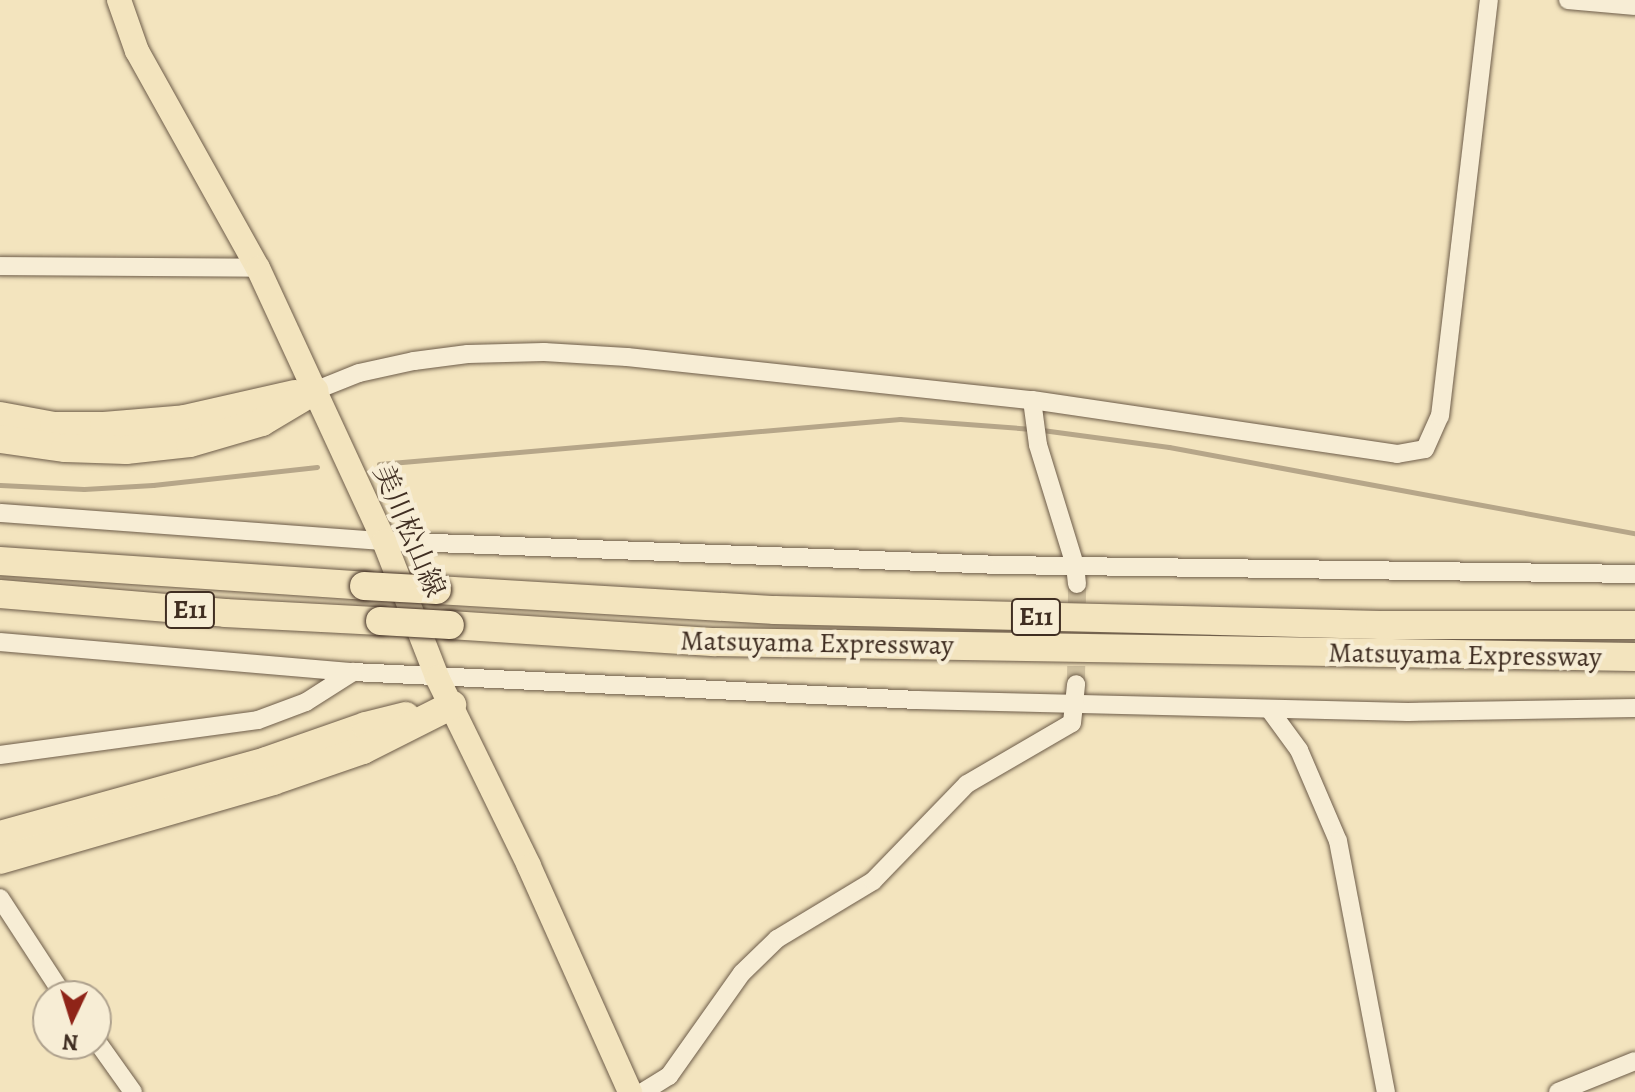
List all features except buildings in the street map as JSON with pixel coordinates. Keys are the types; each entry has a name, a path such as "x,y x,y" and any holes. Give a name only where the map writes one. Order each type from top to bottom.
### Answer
{"highway":[{"path":"0,416 54,426 104,426 185,419 314,391"},
{"path":"0,439 65,448 126,450 190,443 262,422 314,391"},
{"name":"Matsuyama Expressway","path":"0,561 775,610 1380,625 1635,625"},
{"name":"Matsuyama Expressway","path":"0,594 225,613 715,642 1635,657"},
{"path":"0,835 266,761 366,726 452,705"},
{"path":"0,860 273,781 363,750 452,705"}],"main road":[{"name":"美川松山線","path":"119,0 137,51 258,268 384,541 437,677 630,1092"}],"street":[{"path":"314,391 359,373 414,361 468,354 544,352 627,357 1032,400 1397,454 1425,449 1440,416 1489,0"},
{"path":"1568,0 1635,6"},
{"path":"0,266 258,268"},
{"path":"1032,400 1032,421 1075,565 1077,584"},
{"path":"0,513 384,541 1000,565 1635,574"},
{"path":"0,642 437,677 1076,706 1408,712 1635,708"},
{"path":"0,755 258,720 306,702 353,672"},
{"path":"643,1092 669,1076 742,973 777,939 873,881 967,784 1072,723 1076,684"},
{"path":"1269,709 1299,750 1338,841 1386,1092"},
{"path":"0,898 54,980"},
{"path":"110,1060 133,1092"},
{"path":"1558,1092 1635,1061"}],"waterway":[{"path":"379,464 900,419 1032,429"},
{"path":"1042,430 1169,447 1635,533"},
{"path":"0,485 84,489 153,485 317,467"}],"tunnel":[{"path":"1076,684 1077,584"}]}
